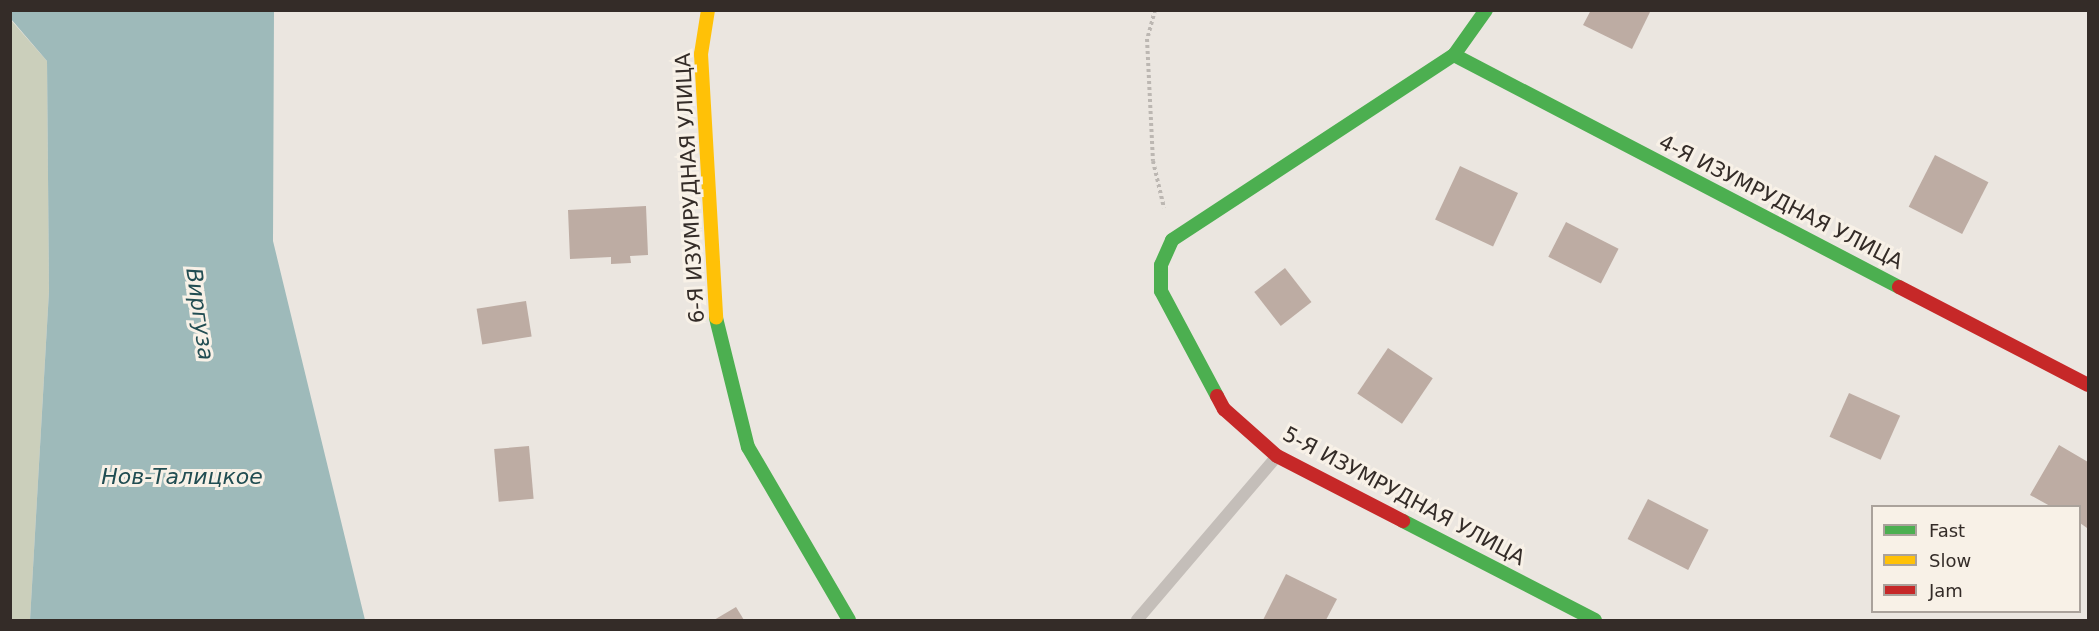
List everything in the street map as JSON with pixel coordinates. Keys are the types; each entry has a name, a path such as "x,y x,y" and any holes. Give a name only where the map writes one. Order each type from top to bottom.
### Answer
{"street":[{"name":"6-Я ИЗУМРУДНАЯ УЛИЦА","path":"708,10 701,54 713,308 748,447 849,621"},
{"path":"1172,240 1454,55 1486,10"},
{"name":"4-Я ИЗУМРУДНАЯ УЛИЦА","path":"1454,55 2088,385"},
{"name":"5-Я ИЗУМРУДНАЯ УЛИЦА","path":"1172,240 1161,265 1161,291 1224,409 1277,456 1595,621"}],"lane":[{"path":"1137,621 1277,456"}],"path":[{"path":"1155,10 1147,39 1153,161 1172,240"}],"green space":[{"path":"10,19 47,61 49,291 30,620 10,620"}],"water":[{"name":"Нов-Талицкое","path":"10,11 274,11 273,241 365,620 30,620 49,291 47,61 11,19"}],"building":[{"path":"1591,10 1651,10 1632,49 1583,25"},
{"path":"1935,155 1988,182 1962,234 1909,207"},
{"path":"1460,166 1518,193 1493,247 1435,219"},
{"path":"646,206 648,255 630,256 631,263 611,264 611,257 570,259 568,210"},
{"path":"1566,222 1619,249 1601,284 1548,257"},
{"path":"1285,268 1311,302 1281,326 1254,292"},
{"path":"526,301 532,337 482,344 477,309"},
{"path":"1388,348 1433,378 1402,424 1357,394"},
{"path":"1849,393 1900,416 1881,460 1829,437"},
{"path":"2059,445 2088,462 2087,528 2081,524 2081,505 2048,505 2030,495"},
{"path":"529,446 534,499 499,502 494,449"},
{"path":"1648,499 1709,530 1688,570 1628,539"},
{"path":"1286,574 1337,599 1326,620 1263,620"},
{"path":"736,607 744,620 714,620"}],"traffic: fast":[{"path":"1217,396 1161,291 1161,265 1172,240 1454,55 1486,10"},
{"path":"1454,55 1899,287"},
{"path":"716,318 748,447 849,620"},
{"path":"1403,521 1595,620"}],"traffic: slow":[{"path":"708,10 701,54 716,318"}],"traffic: jam":[{"path":"1899,287 2088,385"},
{"path":"1217,396 1224,409 1277,456 1403,521"}],"water label":[{"name":"Виргуза","path":"200,314"}]}
